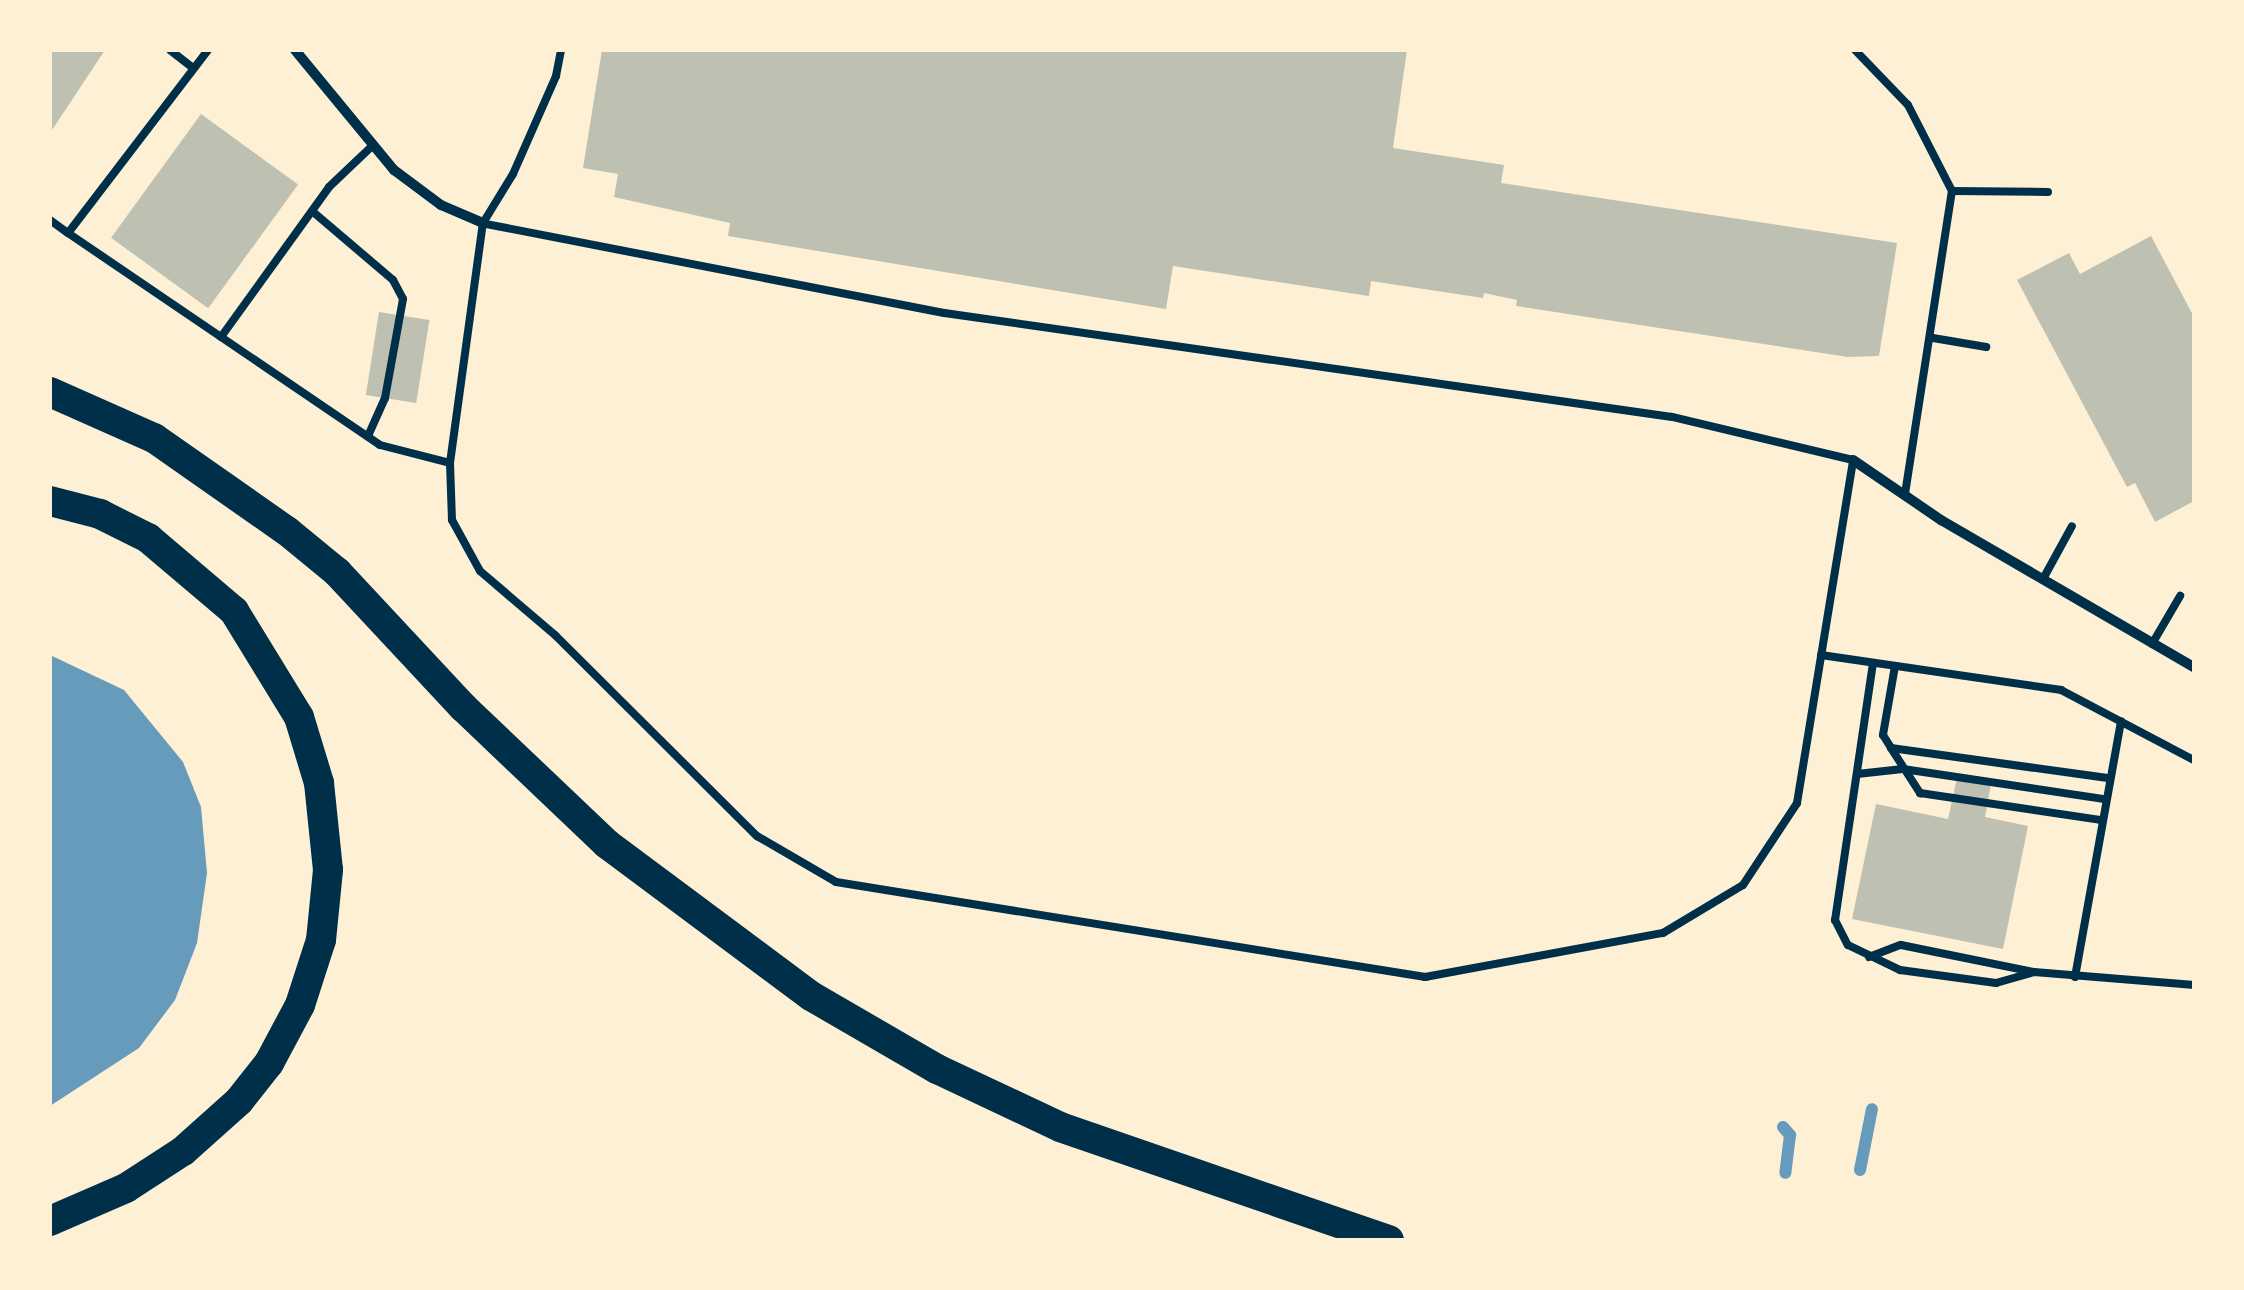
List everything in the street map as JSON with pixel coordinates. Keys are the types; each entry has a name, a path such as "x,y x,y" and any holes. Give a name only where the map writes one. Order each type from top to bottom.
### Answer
{"highway":[{"path":"50,392 154,438 299,541 607,844 811,996 937,1069 1060,1127 1389,1240"},
{"path":"50,500 100,514 148,538 234,611 299,717 319,783 328,870 321,940 300,1006 249,1088 183,1151 114,1194 50,1221"}],"street":[{"path":"295,50 372,146 441,205 484,223"},
{"path":"1853,460 2043,579 2194,667"}],"lane":[{"path":"170,50 192,67"},
{"path":"68,233 208,50"},
{"path":"484,223 944,313 1672,417 1853,460 1796,803 1743,885 1662,933 1579,953 1425,978 836,882 758,836 554,635 480,571 452,520 450,463 484,223 513,174 556,76 561,50"},
{"path":"1855,50 1908,105 1952,191 1933,338 1905,494"},
{"path":"221,337 312,211 372,146"},
{"path":"1952,191 2048,192"},
{"path":"312,211 383,271 403,299 386,398 368,436"},
{"path":"50,220 368,436 450,463"},
{"path":"1933,338 1986,347"},
{"path":"2043,579 2072,526"},
{"path":"2152,644 2180,596"},
{"path":"1820,655 2062,690 2194,760"},
{"path":"1873,663 1835,920 1848,945 1900,970 1996,983 2034,972"},
{"path":"1894,666 1883,736 1920,793 2100,820"},
{"path":"2074,977 2102,799 2121,722"},
{"path":"1891,748 2106,778"},
{"path":"1856,774 1903,769 2102,799"},
{"path":"1870,957 1901,944 2034,972 2074,977 2108,974 2194,986"}],"water":[{"path":"50,655 124,690 183,762 201,807 207,873 197,943 175,1000 139,1048 50,1106"}],"building":[{"path":"50,50 105,50 50,133"},
{"path":"602,50 1407,50 1393,148 1504,165 1501,183 1897,243 1879,356 1848,357 1516,306 1517,300 1484,293 1483,298 1371,281 1369,296 1173,266 1166,309 728,236 730,223 614,197 618,174 583,168"},
{"path":"201,114 298,185 208,308 111,238"},
{"path":"2151,236 2194,317 2194,501 2155,522 2135,483 2127,487 2017,280 2069,253 2080,274"},
{"path":"379,312 429,320 416,403 366,395"},
{"path":"1957,778 1991,784 1985,817 2028,826 2003,949 1852,919 1876,804 1948,819"}],"waterway":[{"path":"1860,1170 1872,1109"},
{"path":"1783,1127 1790,1135 1785,1173"}]}
